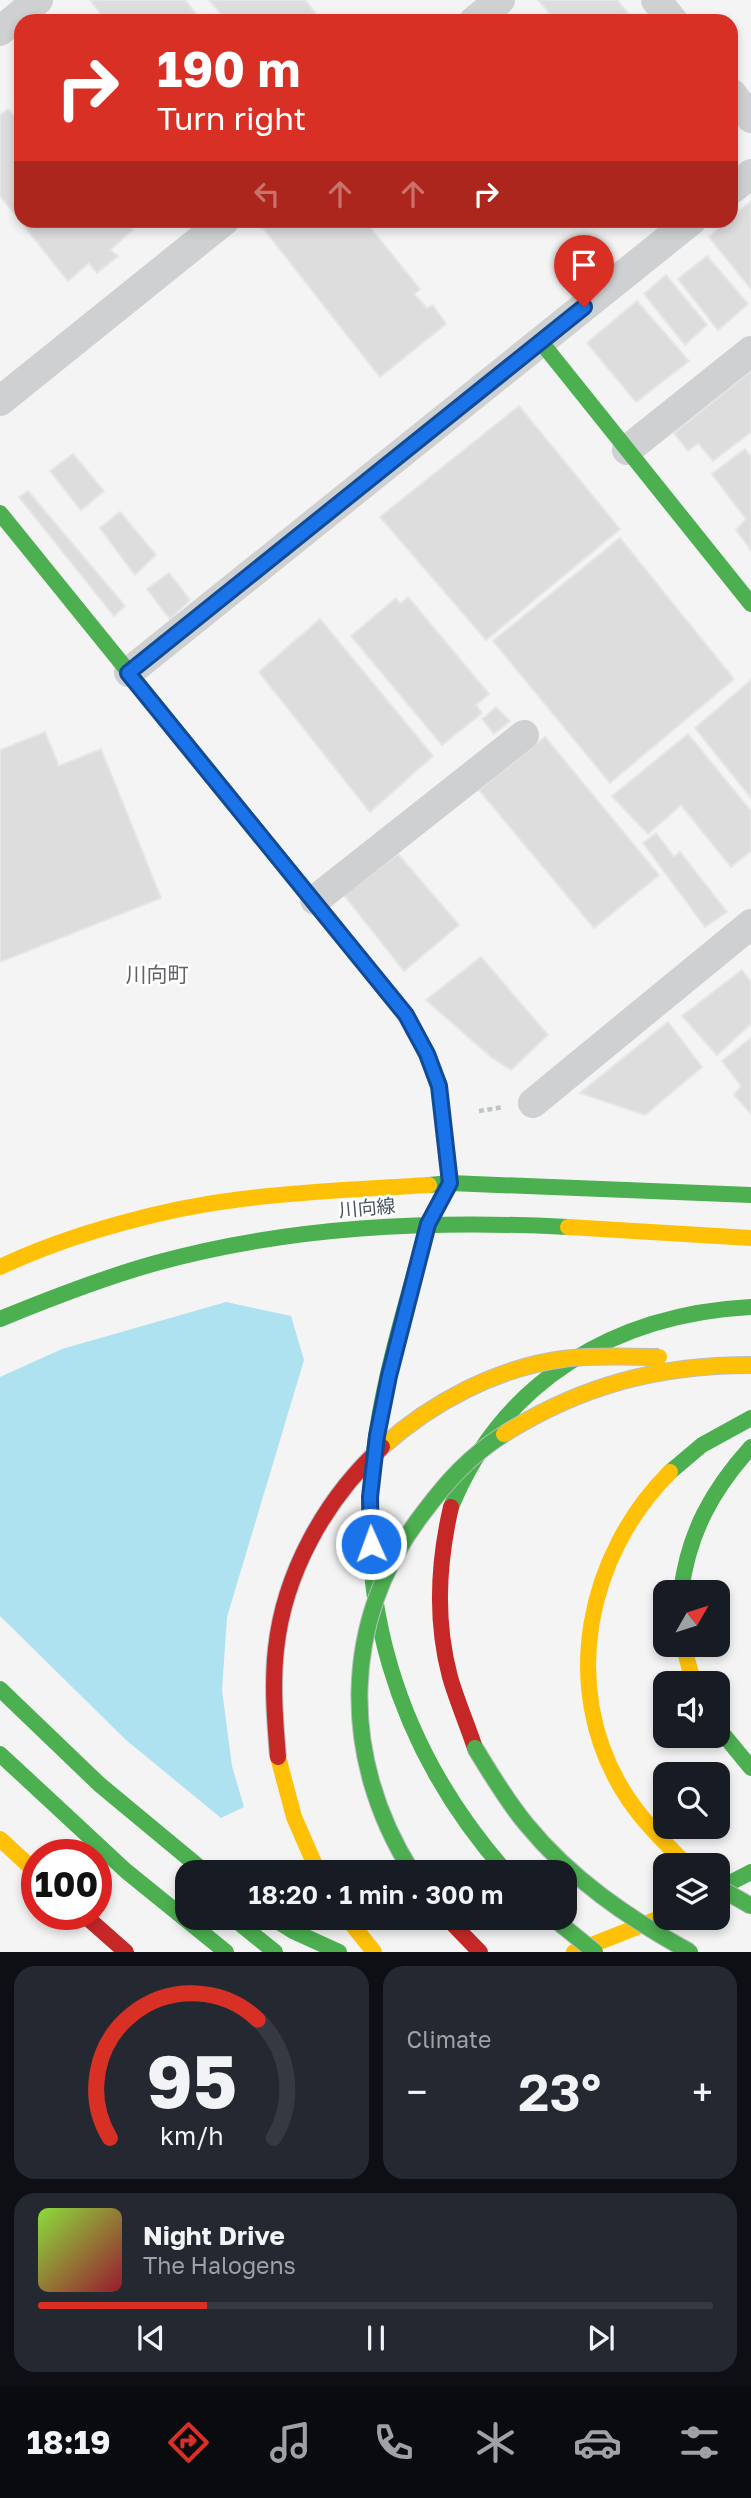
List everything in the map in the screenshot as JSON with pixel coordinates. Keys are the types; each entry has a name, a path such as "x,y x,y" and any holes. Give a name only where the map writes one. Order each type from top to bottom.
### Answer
{"main road":[{"path":"541,342 750,603"},
{"path":"0,513 406,1015 427,1054 439,1086 450,1183 428,1224 389,1376 377,1436 370,1497 372,1567 382,1633 395,1686 421,1748 453,1801 495,1860"},
{"name":"川向線","path":"0,1266 36,1250 115,1226 242,1199 450,1183 751,1195"},
{"name":"川向線","path":"0,1319 60,1293 135,1268 207,1250 303,1234 428,1224 522,1225 750,1238"},
{"path":"690,1952 646,1930 594,1893 547,1848 507,1799 475,1748 454,1693 445,1653 439,1589 443,1539 457,1493 478,1449 510,1410 551,1376 591,1348 635,1328 726,1308 751,1307"},
{"path":"313,1860 294,1817 278,1757 274,1698 279,1632 295,1570 325,1512 362,1463 416,1417 472,1386 534,1365 597,1356 663,1357 745,1365"},
{"path":"404,1860 394,1846 370,1785 359,1722 359,1663 371,1605 392,1556 424,1510 459,1468 507,1430 560,1402 619,1380 683,1367 745,1365"},
{"path":"673,1853 636,1811 610,1769 594,1724 586,1681 586,1640 593,1599 625,1526 649,1493 678,1463 698,1448 751,1418"},
{"path":"683,1580 691,1539 705,1505 725,1475 751,1447"},
{"path":"0,1689 86,1773 158,1837 189,1860"},
{"path":"730,1743 751,1768"},
{"path":"0,1754 126,1871 226,1952"},
{"path":"0,1839 21,1858"},
{"path":"170,1864 175,1867"},
{"path":"730,1882 751,1872"},
{"path":"730,1895 751,1906"},
{"path":"575,1952 653,1921"},
{"path":"101,1930 126,1952"},
{"path":"248,1930 275,1952"},
{"path":"271,1930 305,1952"},
{"path":"291,1930 339,1952"},
{"path":"357,1930 374,1952"},
{"path":"459,1930 480,1952"},
{"path":"567,1930 595,1952"}],"street":[{"path":"21,14 38,0"},
{"path":"483,14 500,0"},
{"path":"656,0 667,14"},
{"path":"0,31 14,20"},
{"path":"738,102 751,118"},
{"path":"0,401 215,228"},
{"path":"128,673 682,228"},
{"path":"627,450 751,351"},
{"path":"315,900 524,735"},
{"path":"533,1103 751,924"}],"water":[{"path":"226,1302 291,1316 304,1360 227,1617 222,1690 232,1766 244,1807 221,1818 126,1740 0,1616 0,1377 62,1349"}],"building":[{"path":"90,0 185,0 196,14 101,14"},
{"path":"209,0 305,0 316,14 221,14"},
{"path":"538,0 617,0 629,14 550,14"},
{"path":"8,109 14,116 14,214 0,196 0,115"},
{"path":"751,201 751,289 709,237 719,228 738,228 738,212"},
{"path":"26,228 131,228 133,230 110,250 118,256 97,273 89,263 68,281"},
{"path":"263,228 370,228 420,289 414,294 427,308 433,305 446,324 380,377"},
{"path":"707,256 748,304 718,330 678,279"},
{"path":"666,275 707,325 685,345 644,294"},
{"path":"637,301 689,361 636,402 587,343"},
{"path":"751,371 751,432 713,461 698,443 688,451 674,433"},
{"path":"519,406 620,529 486,640 380,517"},
{"path":"745,449 751,457 751,550 736,530 746,519 712,474"},
{"path":"73,454 104,491 81,510 50,471"},
{"path":"28,491 125,606 114,616 19,497"},
{"path":"120,512 156,555 135,575 100,528"},
{"path":"620,538 734,679 610,783 493,641"},
{"path":"169,573 190,600 170,619 147,589"},
{"path":"408,597 489,694 476,705 482,713 442,745 351,636 396,598 400,604"},
{"path":"320,619 433,756 370,812 259,672"},
{"path":"751,680 751,798 695,728"},
{"path":"496,707 510,721 494,734 482,719"},
{"path":"45,732 59,766 101,749 161,898 0,962 0,750"},
{"path":"688,734 751,811 751,851 731,867 681,805 648,834 612,796"},
{"path":"545,737 659,875 594,928 479,790"},
{"path":"656,833 674,857 680,852 727,912 705,927 643,843"},
{"path":"398,854 459,925 404,971 344,895"},
{"path":"481,957 548,1035 511,1070 491,1057 426,1000"},
{"path":"742,970 751,982 751,1024 717,1055 682,1016"},
{"path":"668,1022 702,1067 645,1115 580,1093"},
{"path":"751,1038 751,1114 734,1095 741,1086 722,1061"}],"traffic: fast":[{"path":"541,342 751,604"},
{"path":"0,513 323,912"},
{"path":"429,1185 450,1183 751,1195"},
{"path":"428,1224 393,1352 377,1430 370,1491 370,1551 377,1609 390,1666 410,1721 436,1773 468,1824 496,1860"},
{"path":"0,1319 136,1269 258,1241 360,1228 464,1224 568,1227"},
{"path":"451,1507 473,1462 501,1423 533,1390 570,1362 610,1340 654,1323 701,1312 751,1307"},
{"path":"670,1472 702,1445 751,1418"},
{"path":"405,1860 388,1828 372,1783 362,1736 360,1690 364,1643 377,1598 396,1554 424,1512 460,1469 504,1434"},
{"path":"683,1580 689,1551 704,1514 725,1480 751,1447"},
{"path":"0,1689 99,1784 191,1860"},
{"path":"730,1743 751,1768"},
{"path":"475,1748 499,1787 543,1844 602,1896 690,1952"},
{"path":"0,1754 126,1871 226,1952"},
{"path":"730,1883 751,1872"},
{"path":"730,1894 751,1906"},
{"path":"248,1930 275,1952"},
{"path":"291,1930 339,1952"},
{"path":"568,1930 595,1952"}],"traffic: slow":[{"path":"323,912 406,1015 427,1054 439,1086 450,1183 428,1224"},
{"path":"0,1267 87,1233 212,1203 289,1194 429,1185"},
{"path":"568,1227 751,1238"},
{"path":"382,1447 443,1402 513,1370 563,1359 659,1357"},
{"path":"504,1434 563,1403 622,1381 685,1369 751,1365"},
{"path":"670,1472 642,1505 619,1542 602,1582 592,1623 588,1665 592,1708 603,1749 629,1800 675,1853"},
{"path":"686,1657 690,1671"},
{"path":"278,1757 294,1817 313,1860"},
{"path":"0,1839 21,1858"},
{"path":"574,1952 653,1921"},
{"path":"357,1930 374,1952"}],"traffic: jam":[{"path":"278,1757 274,1703 275,1662 288,1593 298,1565 326,1513 343,1489 382,1447"},
{"path":"451,1507 441,1571 442,1635 450,1677 475,1748"},
{"path":"101,1930 126,1952"},
{"path":"459,1930 480,1952"}],"district":[{"name":"川向町","path":"157,974"}],"route":[{"path":"371,1544 370,1497 377,1436 389,1376 428,1224 450,1183 439,1086 427,1054 406,1015 322,908 128,673 584,307"}]}
